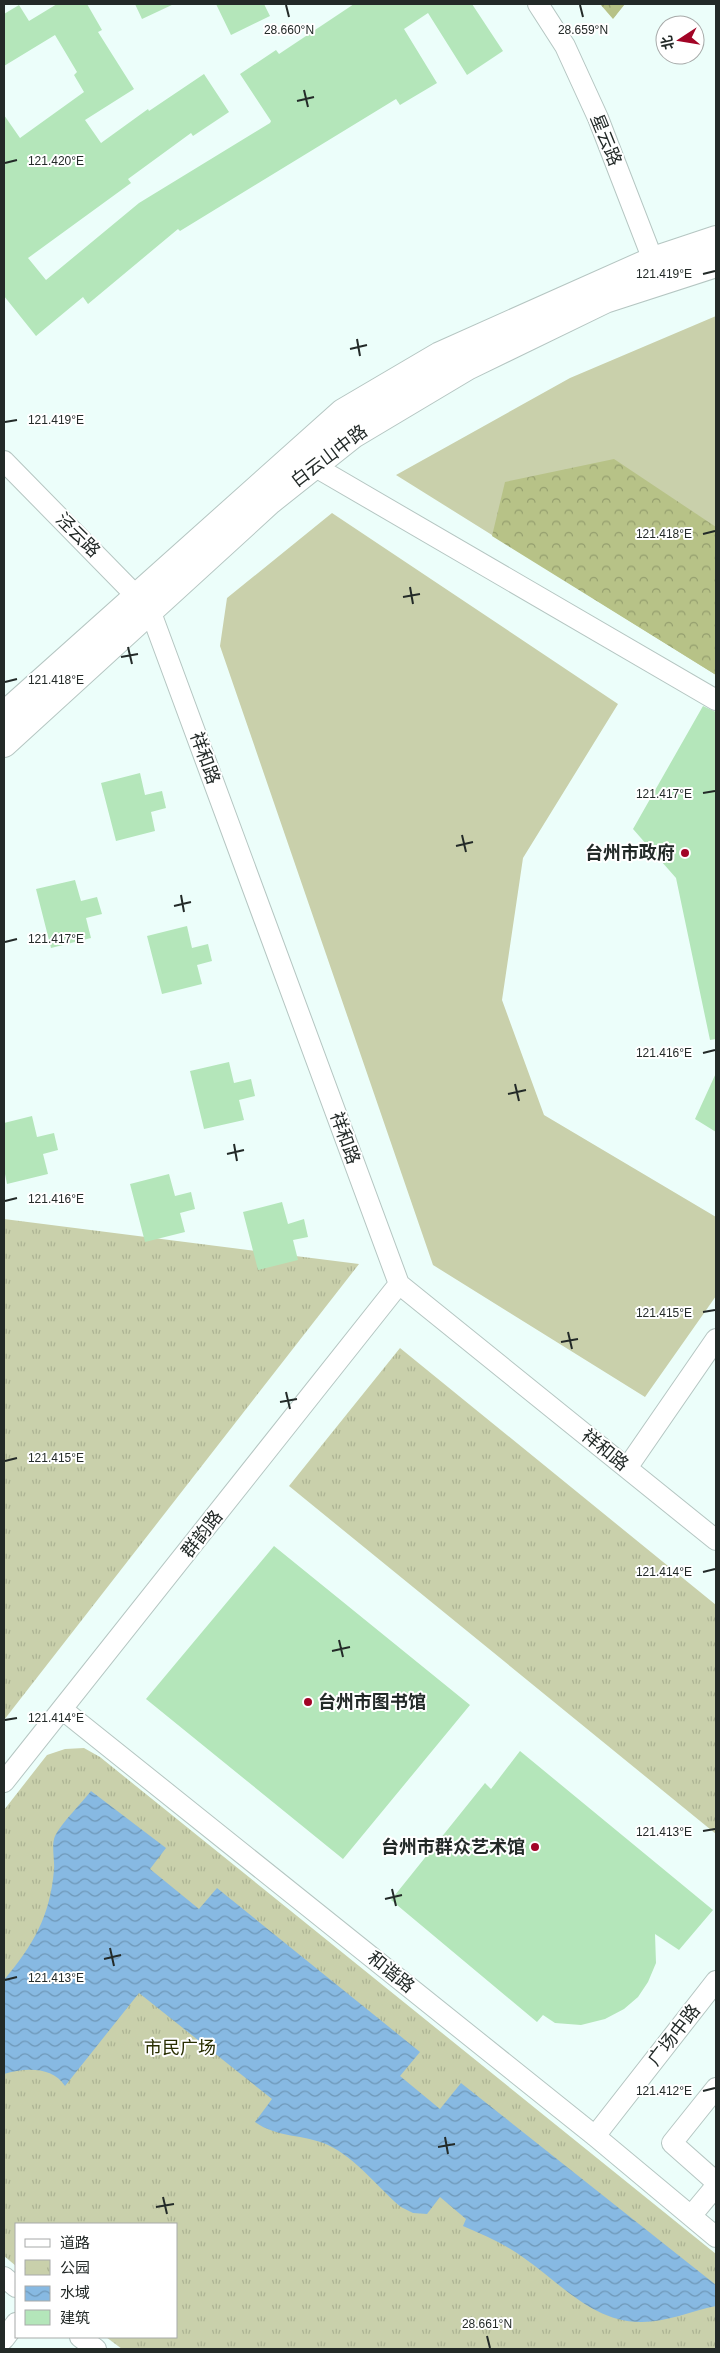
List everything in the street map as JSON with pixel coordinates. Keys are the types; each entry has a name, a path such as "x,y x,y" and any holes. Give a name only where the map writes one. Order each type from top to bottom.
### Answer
{"main road":[{"name":"白云山中路","path":"4,715 353,435 467,367 605,300 716,239"},
{"name":"白云山中路","path":"4,744 144,602 343,412 440,355 657,271 716,264"}],"street":[{"name":"星云路","path":"538,4 564,46 598,118 657,271"},
{"name":"泾云路","path":"4,461 144,602"},
{"path":"314,466 716,700"},
{"name":"祥和路","path":"144,602 399,1284 716,1540"},
{"name":"群韵路","path":"4,1782 399,1284"},
{"path":"627,1468 716,1339"},
{"name":"和谐路","path":"63,1710 596,2136 716,2237"},
{"name":"广场中路","path":"596,2136 716,1981"},
{"path":"716,2088 672,2144 716,2182"},
{"path":"691,2216 716,2186"},
{"path":"4,2277 15,2286"},
{"path":"4,2339 15,2324"},
{"path":"81,2338 96,2349"}],"green space":[{"path":"600,4 625,4 613,19"},
{"path":"716,316 716,675 396,475 570,378"},
{"path":"614,459 716,527 716,675 492,536 505,482"},
{"path":"332,513 618,704 523,858 502,1000 544,1115 716,1217 716,1296 645,1397 433,1265 220,646 227,598"},
{"path":"4,1219 359,1264 4,1720"},
{"path":"400,1348 716,1605 716,1834 289,1486"},
{"name":"市民广场","path":"84,1748 100,1757 716,2254 716,2349 122,2349 107,2338 178,2338 178,2223 15,2223 15,2265 4,2256 4,1810 47,1755 65,1749"}],"water":[{"path":"91,1791 166,1848 150,1869 199,1909 217,1888 420,2052 400,2076 440,2109 461,2083 716,2285 716,2306 651,2322 625,2321 608,2316 578,2300 509,2248 463,2226 466,2219 440,2197 427,2214 413,2213 401,2207 358,2165 328,2145 272,2131 255,2122 272,2099 139,1993 65,2086 53,2075 37,2070 4,2074 4,1980 32,1942 49,1902 54,1866 53,1844 55,1836"}],"building":[{"path":"57,4 87,4 102,30 98,32 134,89 85,120 101,143 148,109 149,111 204,74 229,112 193,136 191,133 128,179 131,183 28,258 46,280 139,203 270,123 271,121 240,74 276,50 279,54 354,4 472,4 503,51 467,75 428,13 404,29 437,83 400,105 396,99 180,231 178,229 88,304 83,297 36,336 4,296 4,115 20,138 84,92 74,75 77,72 55,35 4,66 4,14 19,5 29,21"},
{"path":"135,4 174,4 142,19"},
{"path":"216,4 264,4 270,16 231,35"},
{"name":"台州市政府","path":"703,706 716,712 716,1039 710,1040 676,878 633,829"},
{"path":"140,773 145,795 162,791 166,808 151,812 155,831 116,841 101,783"},
{"path":"75,880 81,901 97,897 102,914 86,918 91,938 51,948 36,889"},
{"path":"187,926 192,948 208,944 212,961 197,965 202,984 162,994 147,936"},
{"path":"229,1062 234,1083 251,1079 255,1096 239,1100 244,1120 204,1129 190,1071"},
{"path":"716,1073 716,1132 695,1119"},
{"path":"32,1116 37,1137 54,1133 58,1150 43,1154 48,1174 7,1184 4,1169 4,1123"},
{"path":"169,1174 175,1196 191,1192 195,1209 180,1213 185,1232 145,1242 130,1184"},
{"path":"282,1202 288,1224 304,1219 308,1237 293,1240 298,1260 258,1270 243,1212"},
{"name":"台州市图书馆","path":"274,1546 470,1705 343,1859 146,1699"},
{"name":"台州市群众艺术馆","path":"520,1751 713,1910 679,1950 655,1934 656,1963 648,1982 638,1997 624,2009 605,2019 581,2025 555,2023 543,2015 537,2022 391,1900 485,1783 491,1789"}],"place":[{"name":"台州市政府","path":"685,853"},
{"name":"台州市图书馆","path":"308,1702"},
{"name":"台州市群众艺术馆","path":"535,1847"}]}
